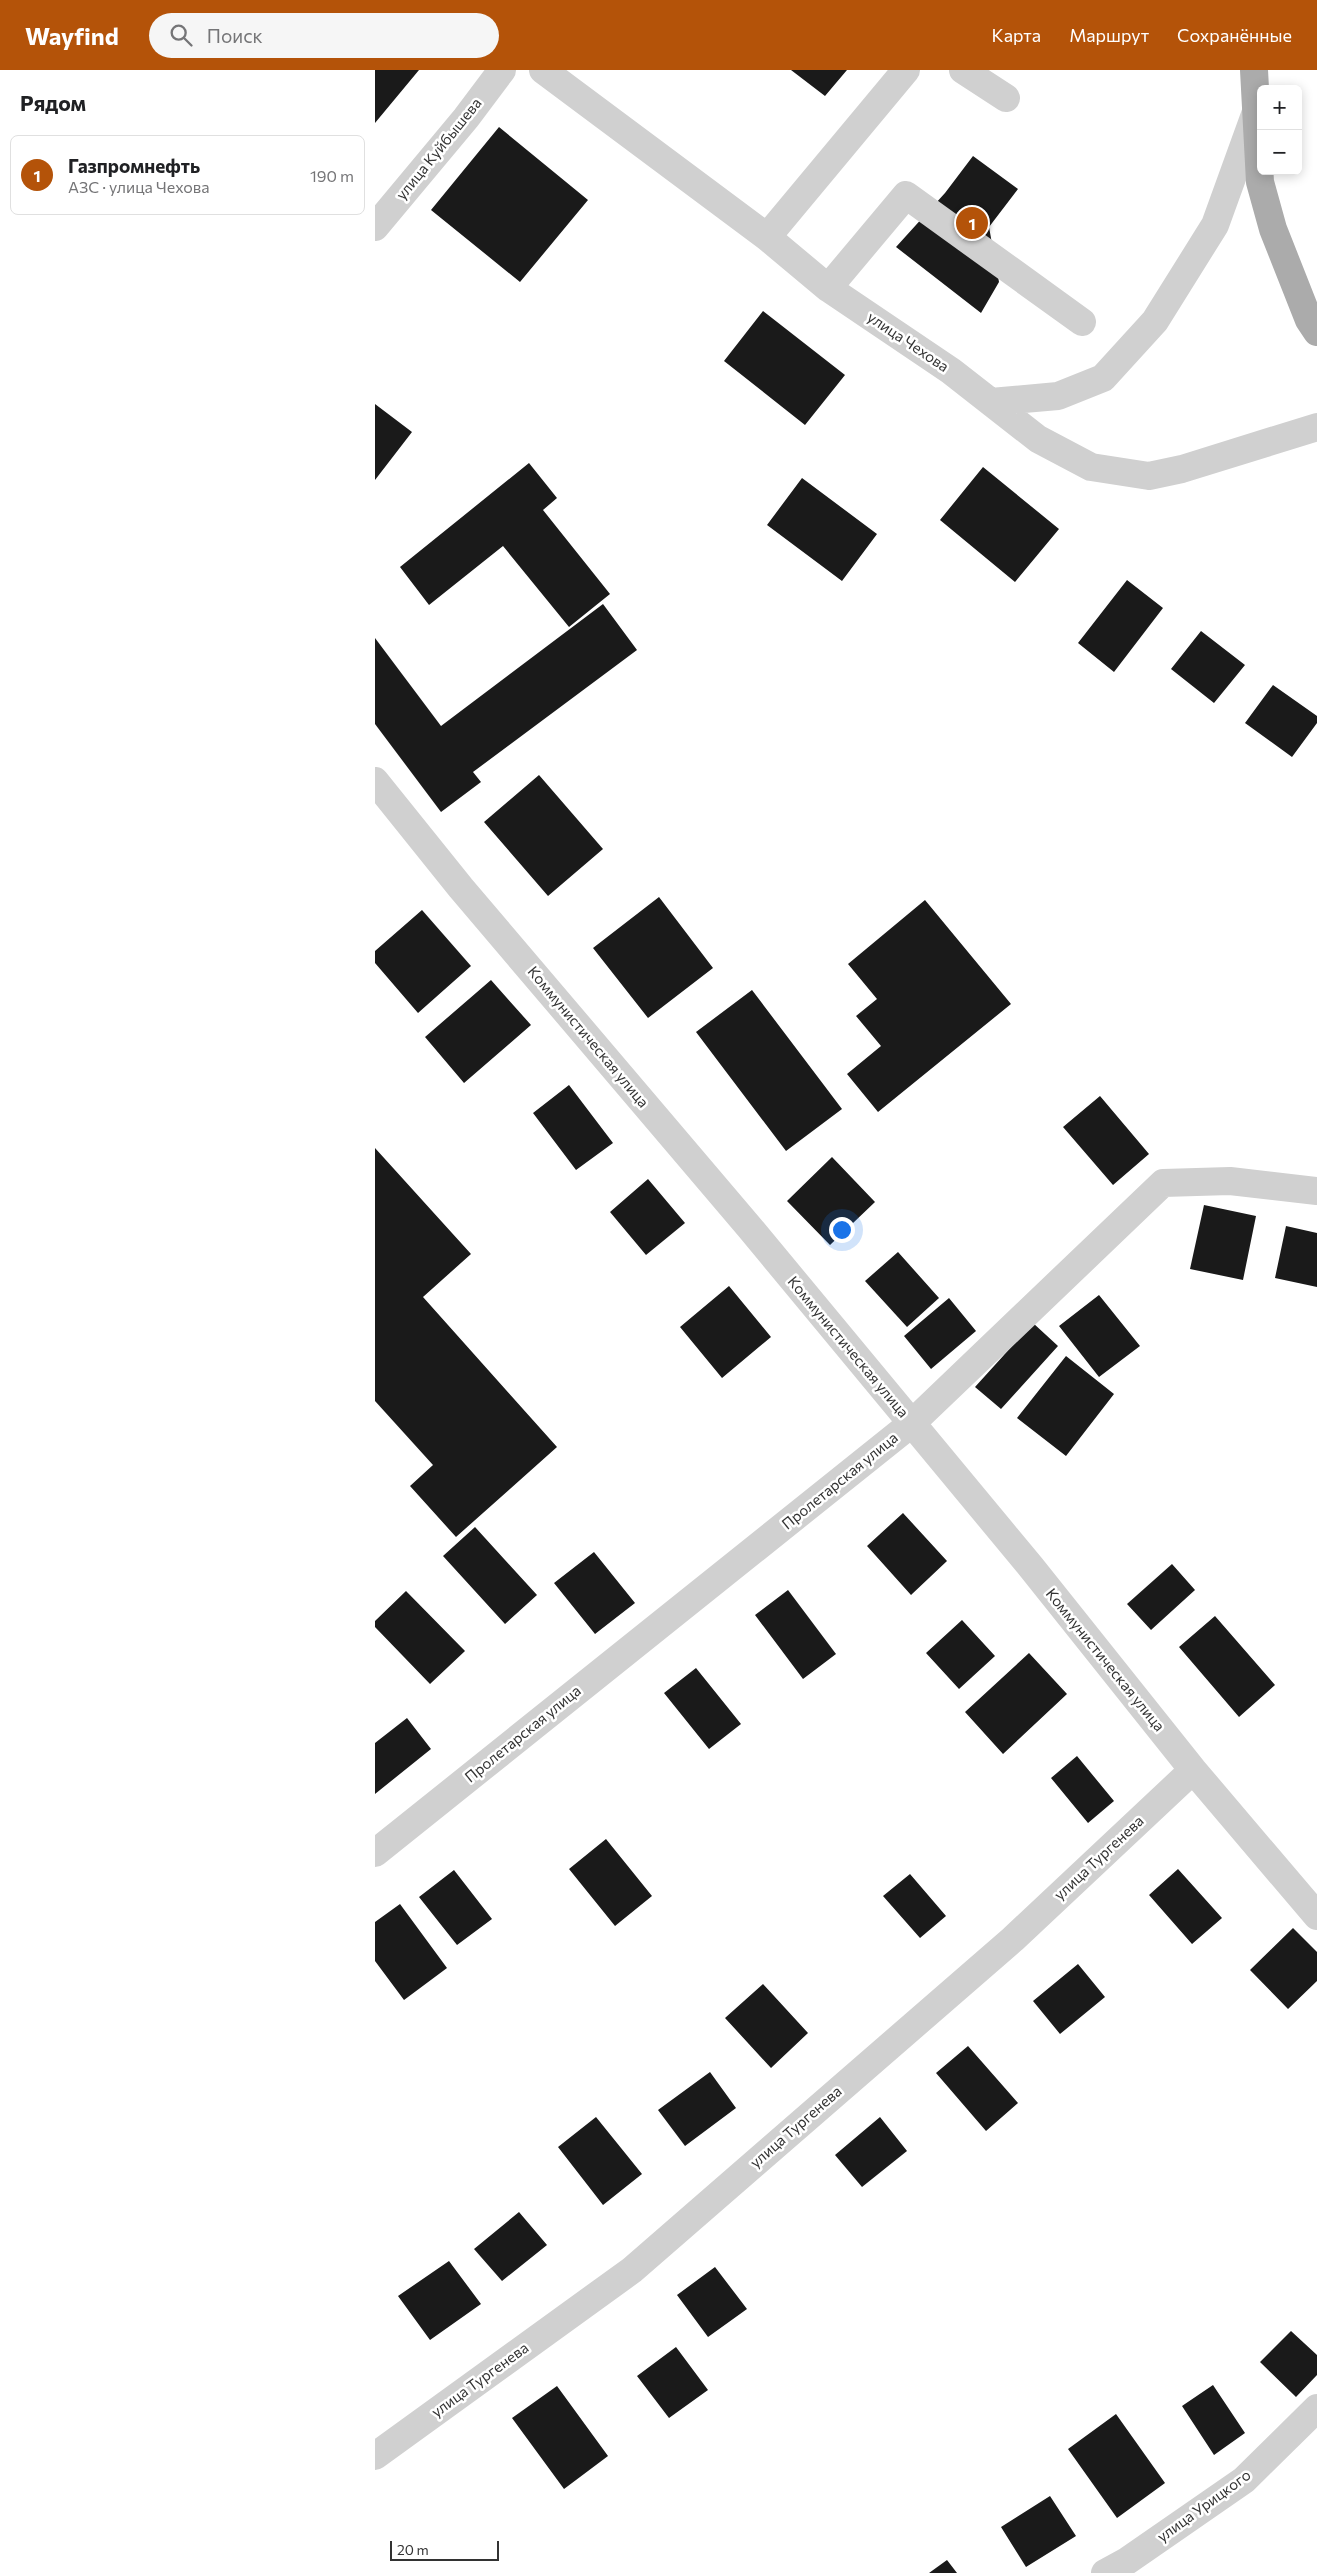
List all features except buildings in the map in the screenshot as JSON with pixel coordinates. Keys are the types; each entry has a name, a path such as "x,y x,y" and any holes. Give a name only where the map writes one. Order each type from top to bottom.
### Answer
{"main road":[{"path":"1254,70 1257,108"},
{"path":"1258,130 1260,182 1273,229 1309,320 1317,332"}],"street":[{"name":"улица Куйбышева","path":"375,227 466,118 502,70"},
{"name":"улица Чехова","path":"543,70 767,237 828,288 951,371 1038,439 1091,467 1149,476 1182,468 1317,427"},
{"path":"767,237 906,70"},
{"path":"963,70 1007,98"},
{"path":"991,402 1058,396 1103,378 1155,322 1215,225 1257,108"},
{"path":"828,288 907,195 1082,322"},
{"name":"Коммунистическая улица","path":"375,781 461,888 749,1228 1031,1567 1193,1770 1317,1916"},
{"name":"Пролетарская улица","path":"375,1853 911,1424 1163,1183 1231,1181 1317,1192"},
{"name":"улица Тургенева","path":"375,2456 632,2270 1013,1939 1193,1770"},
{"name":"улица Урицкого","path":"1105,2573 1127,2561 1243,2480 1317,2408"}],"place":[{"name":"Газпромнефть","path":"972,223"}]}
